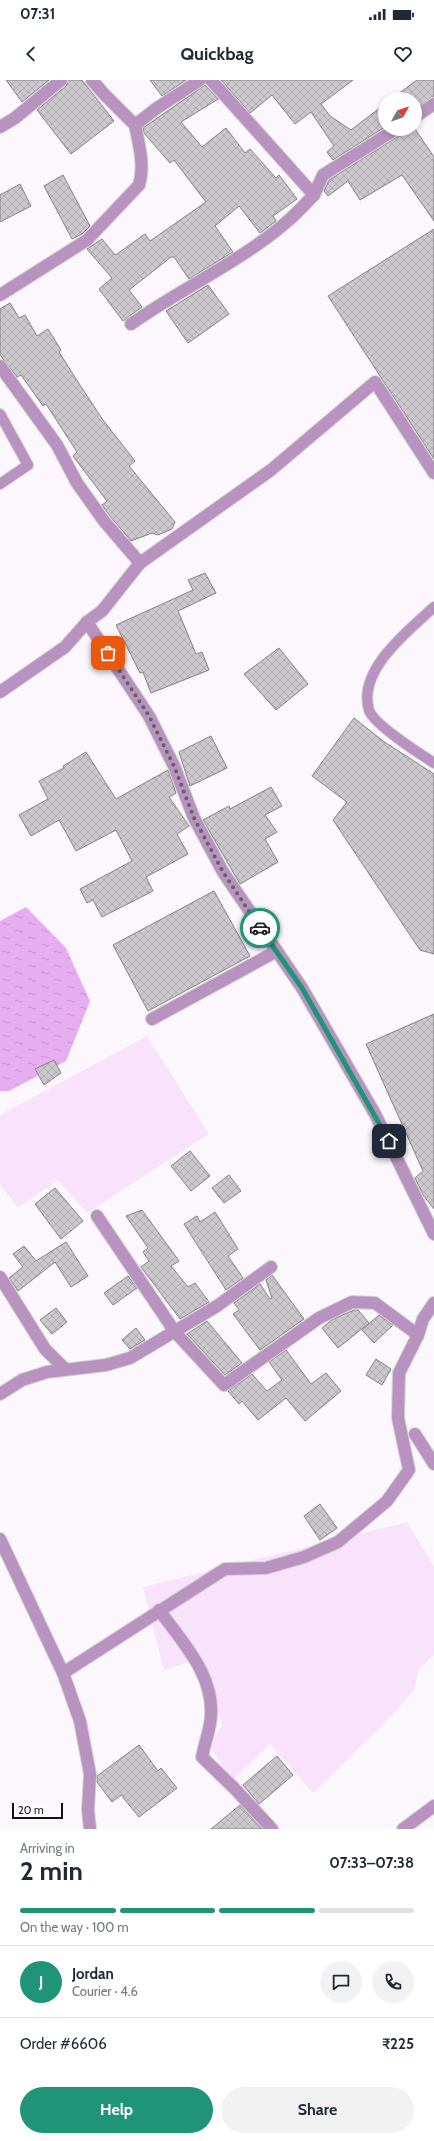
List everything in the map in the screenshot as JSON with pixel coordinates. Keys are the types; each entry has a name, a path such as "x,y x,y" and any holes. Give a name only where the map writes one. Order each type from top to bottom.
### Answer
{"street":[{"path":"0,127 15,118 61,80"},
{"path":"0,295 87,240 139,185 142,175 142,166 135,125 92,80"},
{"path":"135,125 157,108 200,80"},
{"path":"211,80 314,195"},
{"path":"422,112 434,104"},
{"path":"131,324 162,302 234,260 290,220 314,195 323,175 385,136"},
{"path":"0,366 57,445 82,490 104,521 140,563"},
{"path":"0,692 65,647 87,622 102,611 140,563 271,470 375,382 434,472"},
{"path":"87,622 149,716 174,766 194,818 223,872 302,988 375,1114 434,1234"},
{"path":"152,1019 277,952"},
{"path":"97,1216 175,1332 224,1385 319,1318 352,1302 375,1304 418,1335"},
{"path":"0,1394 22,1380 47,1372 64,1368 106,1365 130,1358 217,1306 270,1267"},
{"path":"0,1277 45,1349 64,1368"},
{"path":"63,1673 225,1569 266,1568 304,1557 338,1542 388,1501 409,1470 398,1418 400,1373 418,1335 423,1319 434,1303"},
{"path":"415,1434 434,1464"},
{"path":"0,1539 63,1673 80,1721 87,1751 90,1774 88,1810 90,1829"},
{"path":"159,1610 199,1665 210,1692 211,1723 202,1757 236,1790 272,1829"},
{"path":"403,1829 434,1806"}],"lane":[{"path":"0,414 28,465 0,484"},
{"path":"434,607 386,654 371,676 368,693 369,711 384,728 434,763"}],"shaded area":[{"path":"147,1036 209,1134 87,1213 58,1180 18,1208 0,1184 0,1115"},
{"path":"407,1522 434,1566 434,1655 418,1670 415,1689 381,1727 313,1793 270,1744 232,1781 208,1744 222,1726 202,1658 164,1670 143,1587"}],"water":[{"path":"26,907 66,948 90,1001 66,1061 9,1091 0,1091 0,921"}],"building":[{"path":"6,80 49,80 22,102"},
{"path":"68,80 82,80 114,121 71,154 37,110 66,86"},
{"path":"150,80 186,80 162,96"},
{"path":"221,80 353,80 321,104 330,116 351,130 378,109 378,131 333,160 327,152 334,146 311,112 295,124 272,95 250,113"},
{"path":"417,80 434,80 434,97 422,104 422,92 401,92"},
{"path":"205,85 218,99 181,122 202,147 226,128 245,153 250,149 276,178 279,175 297,199 273,216 276,221 260,233 239,206 215,226 233,252 189,279 174,257 171,257 129,290 142,307 123,321 99,289 112,278 87,249 102,239 115,255 145,234 150,241 206,202 174,160 170,163 144,133 143,128"},
{"path":"398,136 420,136 434,157 434,221 402,175 360,200 348,181 328,196 324,191 329,180"},
{"path":"63,175 90,226 82,234 72,239 44,186"},
{"path":"20,184 31,206 0,222 0,195"},
{"path":"434,229 434,459 328,296"},
{"path":"208,285 229,314 188,343 166,311"},
{"path":"10,303 19,318 25,315 37,336 48,329 61,350 59,352 103,420 135,461 129,466 175,522 172,529 158,535 152,533 131,541 102,505 107,501 73,456 77,452 46,404 43,406 21,375 17,377 0,355 0,309"},
{"path":"205,573 216,593 178,611 196,654 202,652 209,670 151,693 143,672 140,673 116,625 193,590 188,580"},
{"path":"279,648 308,684 276,710 244,674"},
{"path":"354,718 383,741 434,774 434,954 420,950 333,820 347,802 312,776"},
{"path":"211,736 227,768 190,786 179,752"},
{"path":"86,752 116,799 168,770 176,793 169,797 189,826 177,834 188,854 146,877 153,891 102,917 93,900 87,903 80,889 132,861 116,830 76,851 59,820 31,836 19,815 48,799 39,781 64,768 63,766"},
{"path":"271,787 282,806 265,815 277,832 265,839 278,862 240,884 203,820 229,806 230,809"},
{"path":"214,891 250,956 148,1011 113,945"},
{"path":"434,1014 434,1209 423,1195 415,1178 423,1171 366,1044"},
{"path":"54,1060 61,1073 44,1085 35,1069"},
{"path":"190,1151 210,1176 191,1191 171,1166"},
{"path":"229,1175 241,1191 224,1203 212,1188"},
{"path":"55,1188 83,1221 61,1239 35,1204"},
{"path":"142,1210 179,1261 171,1266 188,1287 195,1283 209,1302 180,1319 141,1267 149,1261 143,1252 148,1248 126,1216"},
{"path":"215,1212 238,1249 228,1256 243,1278 226,1290 184,1224 197,1216 200,1222"},
{"path":"66,1242 88,1276 71,1287 55,1262 18,1291 9,1278 23,1267 13,1254 24,1246 36,1261"},
{"path":"272,1275 304,1319 260,1350 233,1314 239,1310 234,1303 260,1284 270,1299 272,1298 266,1280"},
{"path":"128,1276 137,1288 113,1305 104,1293"},
{"path":"56,1308 67,1322 52,1334 40,1320"},
{"path":"354,1310 358,1310 369,1323 338,1348 322,1328 333,1319"},
{"path":"379,1315 393,1325 374,1343 362,1330"},
{"path":"207,1321 242,1363 225,1375 187,1334"},
{"path":"136,1328 145,1340 130,1349 122,1340"},
{"path":"286,1350 311,1384 326,1373 341,1391 305,1421 286,1398 258,1420 242,1401 239,1404 228,1391 252,1374 267,1391 282,1380 269,1362"},
{"path":"376,1359 391,1369 382,1385 366,1375"},
{"path":"320,1504 337,1528 320,1540 304,1516"},
{"path":"139,1745 158,1771 161,1768 177,1788 139,1817 121,1795 112,1802 97,1782 97,1776"},
{"path":"277,1756 293,1775 259,1804 243,1785"},
{"path":"240,1805 262,1829 211,1829"}],"way so far":[{"path":"108,653 149,716 174,766 194,818 223,872 260,928"}],"route":[{"path":"260,928 302,988 389,1141"}]}
